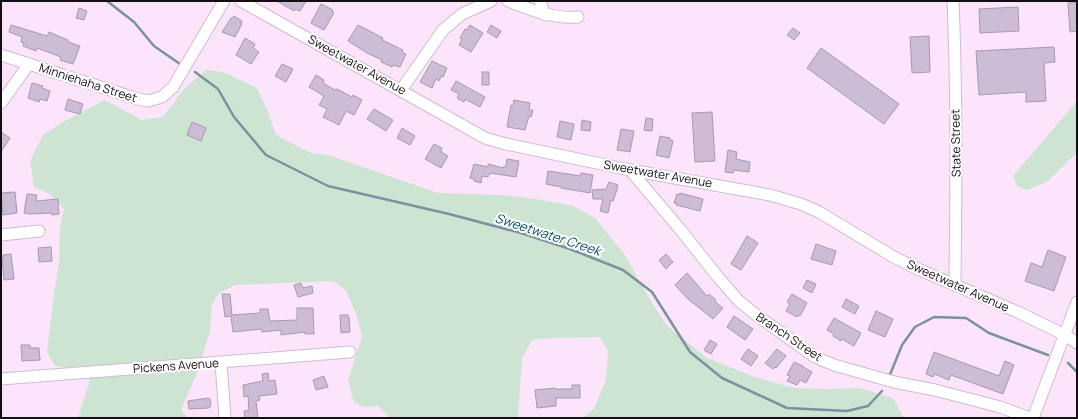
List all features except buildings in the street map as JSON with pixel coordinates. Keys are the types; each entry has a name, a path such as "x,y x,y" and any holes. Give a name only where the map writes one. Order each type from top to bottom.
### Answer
{"street":[{"name":"Minniehaha Street","path":"1,55 148,101 162,97 173,87 224,1"},
{"name":"Sweetwater Avenue","path":"241,1 475,133 496,142 630,170 770,195 801,204 819,212 892,256 1020,313 1065,335 1077,344"},
{"path":"401,90 443,30 462,14 491,1"},
{"path":"508,1 546,15 567,18 578,17"},
{"path":"540,1 546,15"},
{"name":"State Street","path":"953,1 955,44 955,285"},
{"path":"1,103 29,64"},
{"name":"Branch Street","path":"630,170 739,301 814,357 834,365 894,382 936,390 1000,407 1032,418"},
{"path":"1,235 39,231"},
{"path":"1032,418 1077,302"},
{"name":"Pickens Avenue","path":"1,379 350,352"},
{"path":"221,363 225,418"}],"green space":[{"path":"206,70 223,72 257,88 276,135 311,153 331,156 438,193 503,195 573,206 595,218 625,255 666,325 707,358 755,377 793,388 859,388 893,398 903,416 906,418 582,418 594,409 606,380 608,351 600,337 532,340 522,358 518,418 390,418 378,406 364,407 354,402 348,381 362,337 357,316 346,290 333,281 235,285 219,293 212,305 210,332 196,375 181,410 188,418 78,418 90,380 77,369 55,366 47,352 59,264 60,227 64,209 50,194 34,187 30,161 43,135 61,123 105,100 142,120 163,117 183,90"},
{"path":"1077,101 1077,153 1047,182 1027,190 1017,186 1013,176"}],"waterway":[{"name":"Sweetwater Creek","path":"107,1 134,22 154,46 180,64"},
{"name":"Sweetwater Creek","path":"195,72 218,89 234,117 266,155 328,186 449,214 521,233 570,249 623,270 652,292 690,352 722,378 787,408 847,411 868,406 882,391"},
{"name":"Sweetwater Creek","path":"889,377 902,345 915,327 934,317 966,318 989,333 1048,355"},
{"name":"Sweetwater Creek","path":"1068,363 1077,372"}]}
